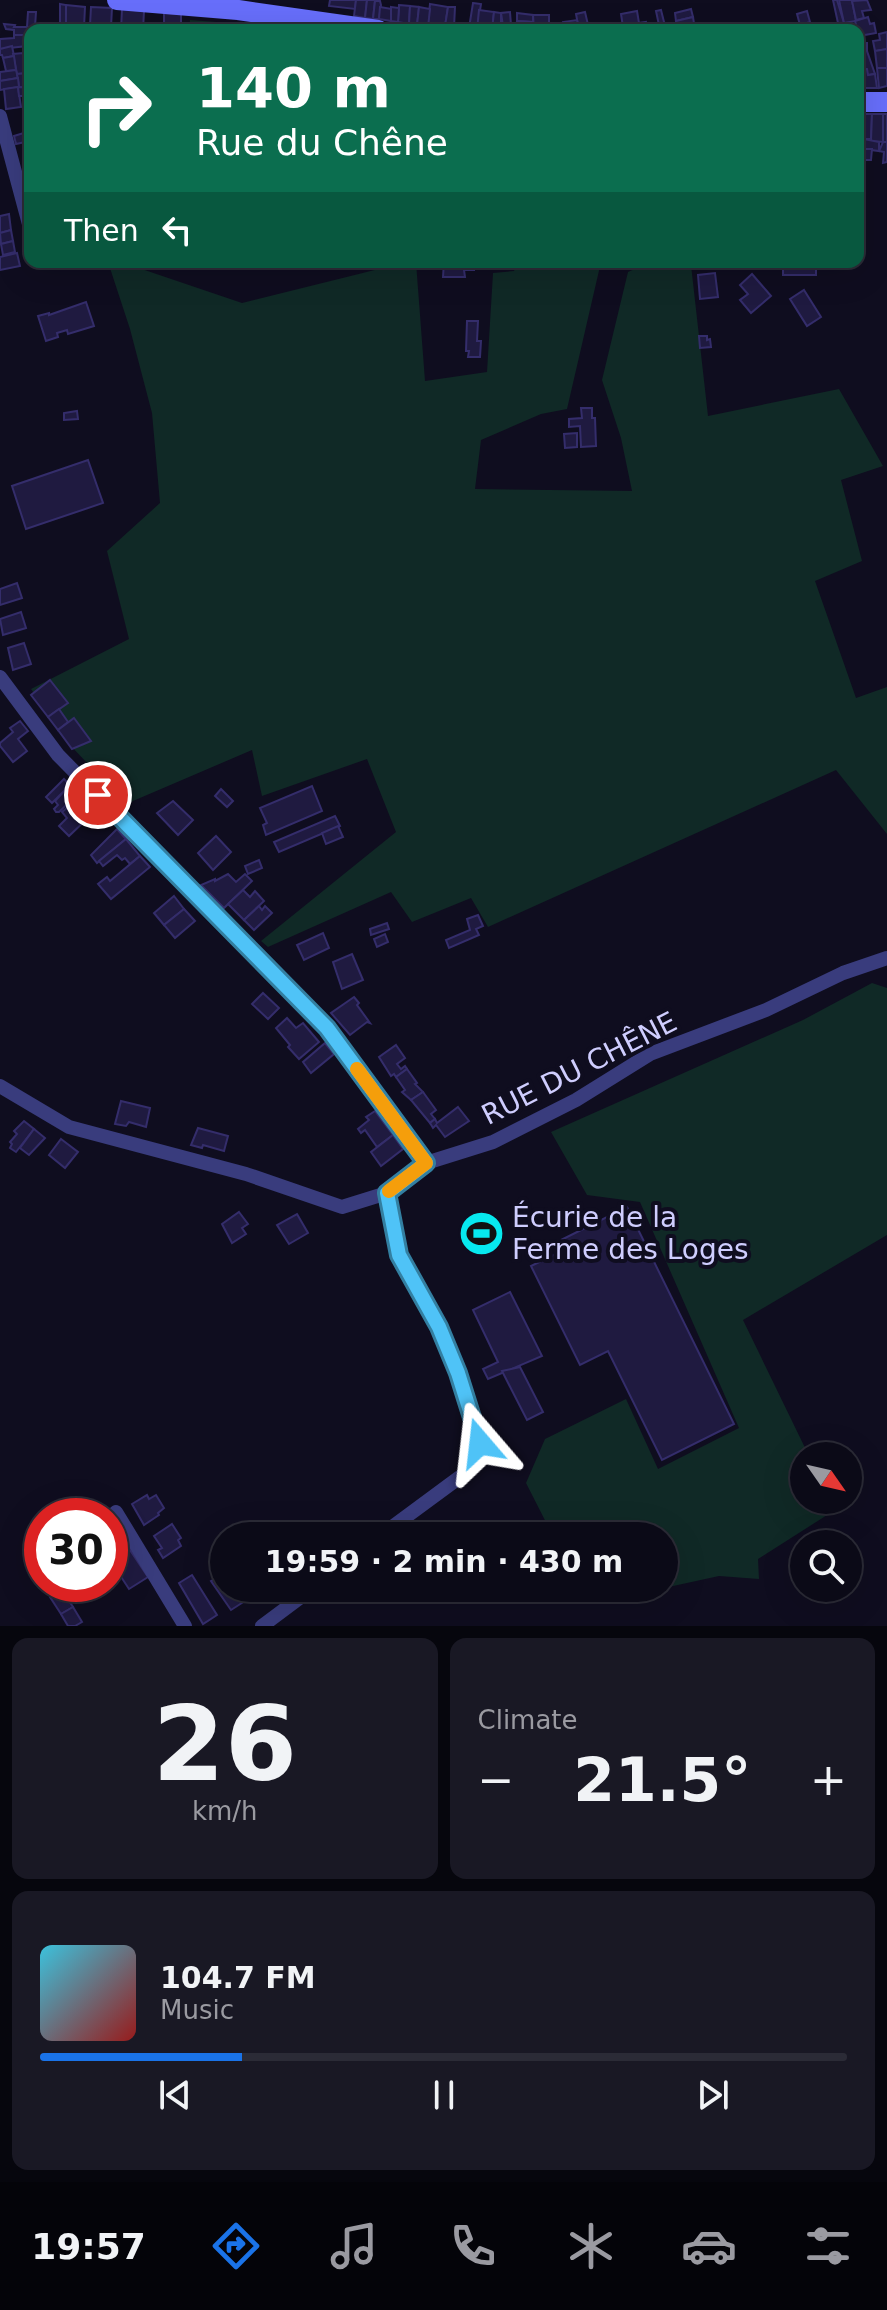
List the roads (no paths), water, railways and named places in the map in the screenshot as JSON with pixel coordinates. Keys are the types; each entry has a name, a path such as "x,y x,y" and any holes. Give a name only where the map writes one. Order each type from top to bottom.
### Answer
{"main road":[{"path":"117,0 238,5 344,24"},
{"path":"864,102 887,102"}],"street":[{"path":"0,116 24,206"},
{"path":"0,677 58,755 327,1028 426,1163"},
{"name":"RUE DU CHÊNE","path":"387,1193 426,1163 493,1142 576,1100 650,1054 766,1010 843,973 887,958"},
{"path":"0,1086 69,1127 246,1174 342,1207 387,1193 399,1255 439,1327 458,1373 480,1443 464,1474 399,1522"},
{"path":"128,1532 185,1626"},
{"path":"262,1626 294,1602"}],"place":[{"name":"Écurie de la Ferme des Loges","path":"481,1233"}]}
